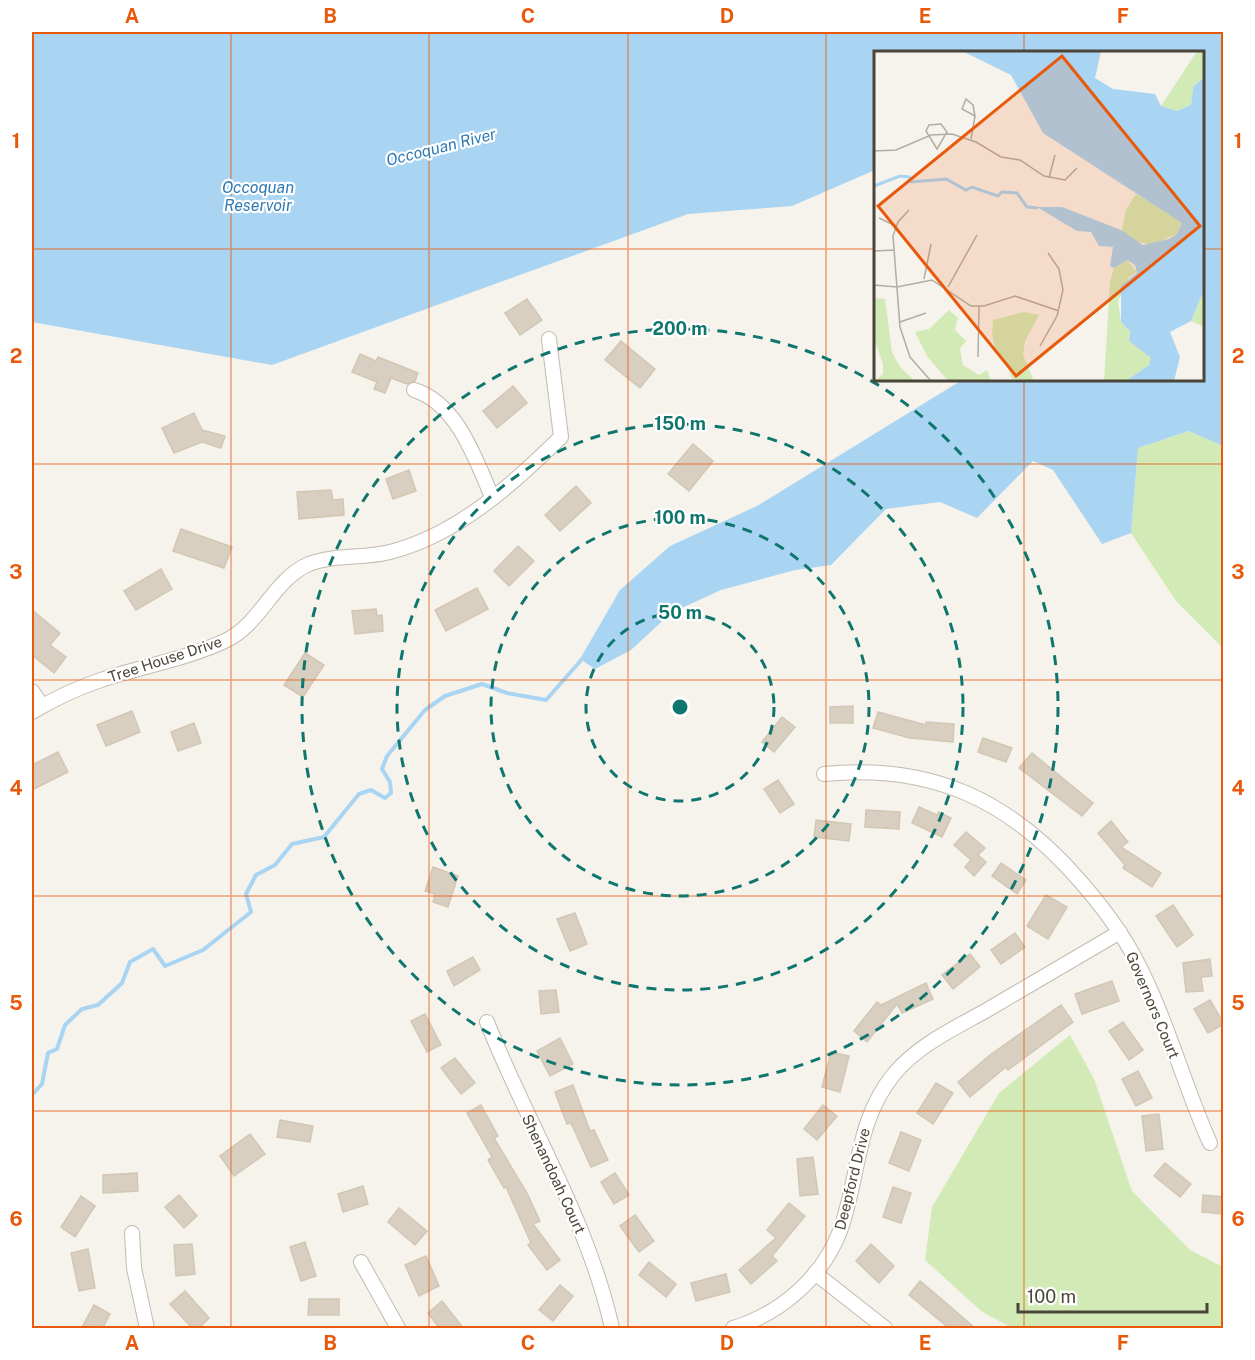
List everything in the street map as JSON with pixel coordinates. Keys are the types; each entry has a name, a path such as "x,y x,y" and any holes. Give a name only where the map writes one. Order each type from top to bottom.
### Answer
{"street":[{"name":"Tree House Drive","path":"37,709 100,680 166,662 229,639 249,623 297,570 324,560 364,557 415,544 457,524 492,498 561,437 549,339"},
{"path":"414,390 428,394 446,410 465,440 492,498"},
{"path":"32,691 37,709"},
{"name":"Governors Court","path":"824,774 852,771 909,775 958,789 985,801 1015,820 1060,858 1100,904 1120,932 1149,988 1210,1143"},
{"name":"Deepford Drive","path":"733,1329 780,1306 815,1273 840,1231 868,1117 879,1094 895,1073 927,1045 1120,932"},
{"name":"Shenandoah Court","path":"487,1022 510,1080 579,1222 594,1261 612,1329"},
{"path":"132,1233 134,1268 147,1329"},
{"path":"361,1262 398,1329"},
{"path":"815,1273 885,1329"}],"green space":[{"path":"1190,431 1223,446 1223,648 1176,601 1131,533 1138,448"},
{"path":"1070,1035 1094,1079 1132,1191 1190,1250 1223,1267 1223,1328 1012,1328 981,1311 925,1260 932,1207 999,1093"}],"water":[{"name":"Occoquan Reservoir","path":"32,32 1223,32 1223,446 1189,431 1138,448 1131,533 1102,544 1053,470 1033,461 977,518 940,502 886,509 831,565 795,570 721,590 671,613 631,650 595,669 580,659 620,590 670,546 757,506 960,381 1204,381 1204,51 874,51 874,170 792,206 688,214 272,365 32,322"}],"building":[{"path":"527,299 542,320 520,335 505,313"},
{"path":"621,341 655,369 640,388 605,360"},
{"path":"360,354 376,361 378,357 418,373 415,381 407,384 391,378 385,393 374,389 377,382 352,372"},
{"path":"513,386 527,403 497,428 483,411"},
{"path":"194,413 202,430 225,436 221,448 202,442 174,453 162,428"},
{"path":"693,444 713,461 689,491 668,474"},
{"path":"409,470 416,491 393,499 386,479"},
{"path":"576,486 591,503 560,531 545,515"},
{"path":"331,490 333,500 343,499 344,515 299,519 297,492"},
{"path":"181,529 232,547 224,568 173,551"},
{"path":"518,546 534,561 509,586 494,571"},
{"path":"161,569 172,589 136,610 124,591"},
{"path":"477,588 488,609 446,631 435,610"},
{"path":"376,609 377,616 382,615 383,631 355,634 352,611"},
{"path":"32,610 60,633 50,645 66,657 54,673 32,655"},
{"path":"305,653 324,665 303,697 284,685"},
{"path":"853,706 853,723 830,723 830,707"},
{"path":"132,711 140,732 106,746 97,725"},
{"path":"878,712 926,725 926,722 954,724 953,742 910,738 873,728"},
{"path":"782,717 795,727 774,752 762,742"},
{"path":"194,723 201,743 178,751 171,732"},
{"path":"983,738 1012,748 1006,762 978,752"},
{"path":"58,752 68,772 32,790 32,765"},
{"path":"1032,753 1093,803 1082,816 1019,768"},
{"path":"778,780 794,804 780,813 764,789"},
{"path":"919,807 951,818 942,837 912,823"},
{"path":"866,810 900,812 899,829 865,827"},
{"path":"816,820 851,824 849,841 814,837"},
{"path":"1111,821 1128,842 1121,847 1161,873 1152,887 1123,868 1125,865 1098,833"},
{"path":"966,832 985,848 978,855 986,862 974,876 965,867 971,860 954,845"},
{"path":"1001,863 1026,880 1017,894 992,876"},
{"path":"433,867 458,876 448,907 433,902 435,894 425,891"},
{"path":"1046,895 1067,907 1048,939 1027,926"},
{"path":"1173,905 1193,935 1177,947 1156,916"},
{"path":"575,913 587,944 570,951 557,919"},
{"path":"1015,933 1025,947 1001,964 991,950"},
{"path":"970,954 980,967 953,989 942,975"},
{"path":"473,957 480,970 454,986 447,971"},
{"path":"1210,959 1212,976 1201,977 1203,991 1186,992 1183,963"},
{"path":"1112,981 1119,1001 1082,1014 1075,994"},
{"path":"926,983 933,999 902,1013 897,1004 867,1042 854,1031 877,1002 881,1005"},
{"path":"556,990 559,1012 541,1014 539,991"},
{"path":"1210,1000 1224,1024 1208,1033 1194,1009"},
{"path":"1061,1005 1073,1022 1008,1070 1006,1067 970,1097 958,1082 990,1055"},
{"path":"425,1014 441,1045 427,1052 411,1021"},
{"path":"1123,1022 1143,1050 1129,1060 1109,1031"},
{"path":"560,1038 573,1064 550,1076 537,1051"},
{"path":"831,1052 849,1056 840,1092 822,1087"},
{"path":"455,1058 475,1083 461,1094 441,1068"},
{"path":"1138,1071 1152,1098 1136,1106 1122,1079"},
{"path":"936,1083 953,1093 933,1124 917,1113"},
{"path":"573,1085 590,1131 594,1130 608,1160 591,1167 571,1123 567,1124 555,1092"},
{"path":"481,1105 498,1136 494,1138 527,1193 540,1221 533,1224 560,1260 547,1270 528,1245 531,1243 506,1187 504,1188 488,1160 492,1157 467,1113"},
{"path":"823,1105 837,1116 817,1140 804,1129"},
{"path":"1159,1114 1163,1149 1146,1151 1142,1116"},
{"path":"280,1120 313,1126 310,1142 277,1137"},
{"path":"901,1132 921,1140 909,1171 889,1163"},
{"path":"250,1134 265,1154 234,1176 220,1156"},
{"path":"813,1157 818,1194 800,1196 797,1159"},
{"path":"1165,1163 1191,1184 1180,1197 1154,1176"},
{"path":"137,1173 138,1191 103,1193 103,1175"},
{"path":"615,1173 629,1195 614,1204 601,1182"},
{"path":"363,1186 368,1204 343,1212 338,1194"},
{"path":"893,1187 911,1193 901,1223 883,1217"},
{"path":"179,1195 197,1216 184,1228 165,1207"},
{"path":"1203,1195 1224,1197 1224,1214 1202,1212"},
{"path":"81,1196 95,1206 75,1237 61,1227"},
{"path":"789,1203 805,1216 772,1256 777,1261 751,1284 739,1270 776,1238 767,1230"},
{"path":"399,1208 427,1231 415,1245 388,1222"},
{"path":"635,1215 654,1241 639,1252 620,1226"},
{"path":"305,1242 316,1276 301,1281 290,1247"},
{"path":"192,1244 195,1274 176,1276 174,1245"},
{"path":"871,1244 894,1266 879,1283 856,1261"},
{"path":"88,1249 95,1288 79,1291 71,1253"},
{"path":"426,1256 439,1286 419,1296 405,1265"},
{"path":"649,1262 676,1284 666,1297 639,1275"},
{"path":"726,1274 730,1292 696,1301 691,1283"},
{"path":"920,1281 976,1329 950,1329 909,1295"},
{"path":"560,1285 573,1296 553,1321 539,1310"},
{"path":"185,1291 209,1318 198,1329 193,1329 170,1304"},
{"path":"309,1299 339,1299 339,1315 308,1315"},
{"path":"442,1301 464,1329 440,1329 428,1313"},
{"path":"94,1305 110,1314 102,1329 81,1329"}],"waterway":[{"path":"32,1095 42,1084 48,1053 57,1049 65,1025 82,1009 98,1005 122,983 130,962 153,949 165,966 203,950 251,912 246,894 256,875 275,865 292,844 324,837 359,794 371,790 385,798 391,793 390,782 382,769 387,756 425,710 445,696 482,684 507,693 546,700 583,658"}],"water label":[{"name":"Occoquan River","path":"441,147"}]}
